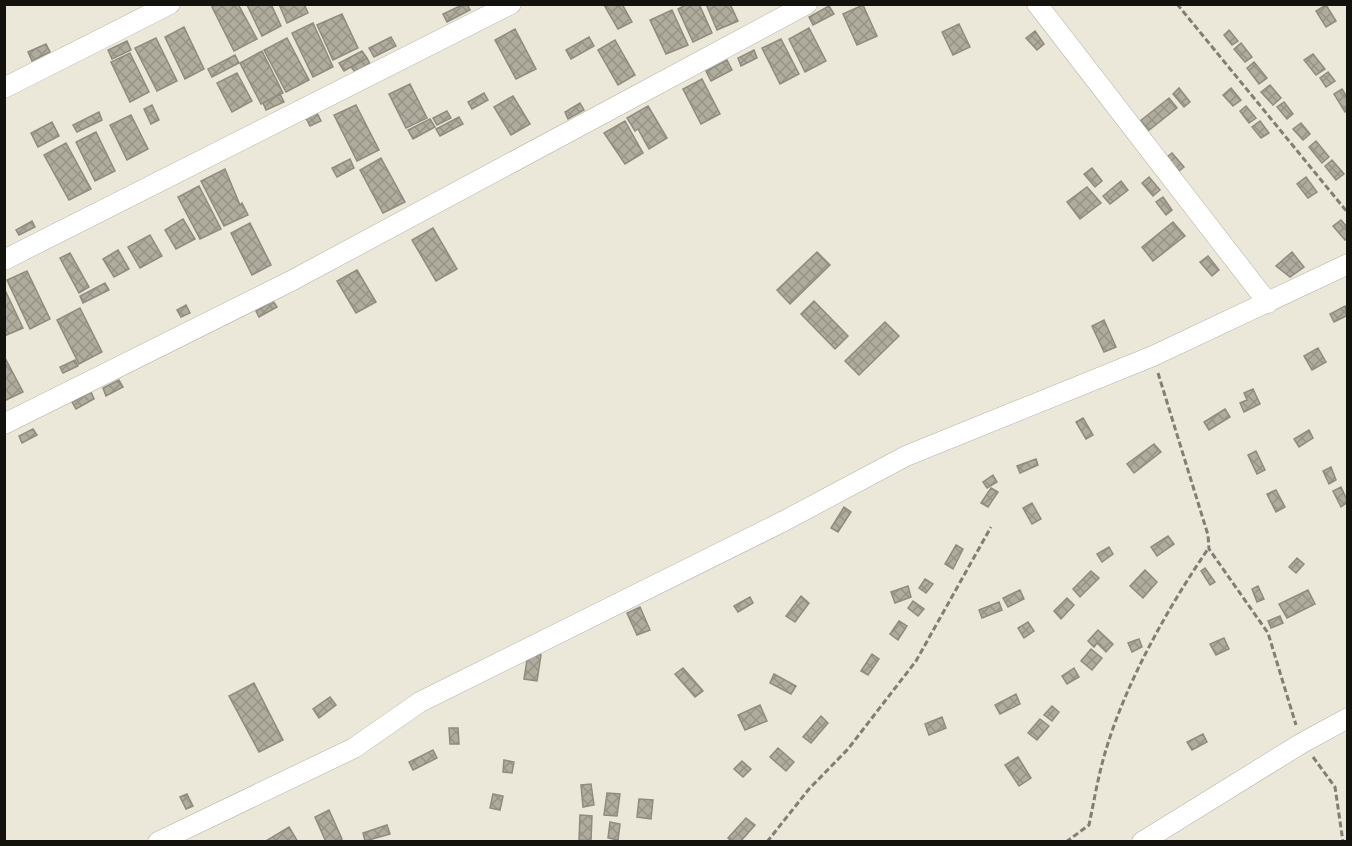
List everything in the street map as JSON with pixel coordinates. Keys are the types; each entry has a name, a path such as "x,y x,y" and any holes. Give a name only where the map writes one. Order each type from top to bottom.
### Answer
{"street":[{"path":"4,88 171,4"},
{"path":"4,260 511,4"},
{"path":"4,424 291,281 807,4"},
{"path":"1037,4 1268,303"},
{"path":"158,842 354,748 420,702 784,521 906,456 1153,356 1347,264"},
{"path":"1142,842 1302,743 1347,718"}],"path":[{"path":"1177,4 1347,213"},
{"path":"1153,356 1208,535 1209,549 1268,633 1302,743 1335,787 1343,842"},
{"path":"767,842 809,789 848,749 916,662 992,527"},
{"path":"1066,842 1089,825 1105,753 1136,673 1188,578 1209,549"}],"building":[{"path":"216,4 238,4 257,39 234,51 212,7"},
{"path":"271,4 281,26 262,36 247,5"},
{"path":"279,4 304,4 308,13 287,23"},
{"path":"467,4 470,10 447,22 443,14"},
{"path":"622,4 632,22 618,29 604,5"},
{"path":"687,4 699,4 712,33 693,42 678,9"},
{"path":"706,4 730,4 738,21 717,30"},
{"path":"863,5 877,36 857,45 843,14"},
{"path":"1326,5 1336,21 1326,27 1316,11"},
{"path":"829,6 834,14 813,25 809,17"},
{"path":"672,10 688,45 666,54 650,20"},
{"path":"342,14 358,48 333,60 317,25"},
{"path":"313,23 333,67 313,77 292,33"},
{"path":"959,24 970,47 953,55 942,32"},
{"path":"184,27 204,69 185,79 165,37"},
{"path":"809,28 826,61 805,72 789,39"},
{"path":"515,29 536,69 516,79 495,40"},
{"path":"1229,30 1238,41 1232,45 1224,35"},
{"path":"1035,31 1044,44 1037,50 1026,38"},
{"path":"391,37 396,46 374,57 369,48"},
{"path":"589,37 594,46 571,59 566,50"},
{"path":"156,38 177,81 157,91 135,48"},
{"path":"287,38 309,80 286,92 264,50"},
{"path":"781,39 799,74 780,84 762,48"},
{"path":"615,40 635,75 618,85 598,50"},
{"path":"127,41 131,50 112,59 108,50"},
{"path":"1241,43 1252,57 1245,62 1234,49"},
{"path":"46,44 50,52 32,61 28,52"},
{"path":"754,50 757,58 741,66 738,58"},
{"path":"262,51 283,93 261,104 240,63"},
{"path":"362,51 367,58 344,71 339,63"},
{"path":"130,53 149,92 130,102 111,62"},
{"path":"1313,54 1325,69 1316,75 1304,60"},
{"path":"235,55 239,63 212,77 208,69"},
{"path":"367,58 370,64 355,72 351,67"},
{"path":"727,60 732,70 711,81 706,71"},
{"path":"1254,62 1267,78 1259,84 1247,68"},
{"path":"1328,72 1335,81 1326,87 1320,78"},
{"path":"237,73 252,101 232,112 217,83"},
{"path":"702,79 720,114 701,124 683,89"},
{"path":"410,84 427,118 406,128 389,94"},
{"path":"1270,85 1281,98 1273,105 1261,92"},
{"path":"1179,88 1190,102 1184,107 1173,94"},
{"path":"1231,88 1241,100 1233,106 1223,95"},
{"path":"1342,89 1348,99 1348,110 1345,112 1334,94"},
{"path":"484,93 488,100 472,109 468,102"},
{"path":"280,94 284,102 266,110 263,103"},
{"path":"513,96 530,124 511,135 494,107"},
{"path":"1169,98 1177,108 1148,131 1140,121"},
{"path":"1284,102 1293,114 1287,119 1277,107"},
{"path":"580,103 584,110 568,119 565,112"},
{"path":"152,105 159,120 151,124 144,109"},
{"path":"356,105 379,150 357,161 334,115"},
{"path":"648,106 667,138 649,149 638,129 635,131 627,118"},
{"path":"1246,106 1256,118 1249,123 1240,111"},
{"path":"447,111 451,118 437,125 433,118"},
{"path":"99,112 102,120 77,132 73,125"},
{"path":"317,113 321,121 310,126 306,118"},
{"path":"131,115 148,149 127,160 110,125"},
{"path":"459,117 463,124 440,136 436,129"},
{"path":"430,119 435,127 413,139 408,130"},
{"path":"625,121 643,153 625,164 604,133"},
{"path":"1260,121 1269,133 1261,138 1252,127"},
{"path":"52,122 59,136 38,147 31,133"},
{"path":"1301,123 1310,134 1303,140 1293,129"},
{"path":"96,132 115,171 95,181 76,142"},
{"path":"1316,141 1329,157 1322,163 1309,147"},
{"path":"66,143 91,189 69,200 44,155"},
{"path":"1172,153 1184,167 1174,175 1162,161"},
{"path":"381,158 405,202 383,213 360,170"},
{"path":"350,159 354,168 337,177 332,168"},
{"path":"1332,160 1344,174 1336,180 1325,166"},
{"path":"1092,168 1102,181 1095,187 1084,174"},
{"path":"225,169 240,205 242,203 248,215 224,226 201,181"},
{"path":"1149,177 1160,190 1153,196 1142,183"},
{"path":"1306,177 1317,192 1308,198 1297,184"},
{"path":"1121,181 1128,190 1110,204 1103,196"},
{"path":"199,186 221,229 200,239 178,197"},
{"path":"1087,187 1101,203 1080,219 1067,202"},
{"path":"1163,197 1172,210 1166,215 1156,202"},
{"path":"183,219 195,239 176,249 165,230"},
{"path":"1341,220 1348,228 1348,238 1345,240 1333,226"},
{"path":"32,221 35,227 19,235 16,230"},
{"path":"1173,222 1185,236 1153,261 1142,247"},
{"path":"250,223 271,265 252,275 231,233"},
{"path":"433,228 457,269 436,281 412,240"},
{"path":"150,235 162,256 140,268 128,247"},
{"path":"118,250 129,269 114,277 103,259"},
{"path":"817,252 830,265 790,304 777,290"},
{"path":"1292,252 1304,267 1290,277 1276,266"},
{"path":"70,253 89,287 79,293 60,258"},
{"path":"1208,256 1219,270 1212,276 1200,262"},
{"path":"357,270 376,302 356,313 337,281"},
{"path":"27,271 50,319 30,329 7,280"},
{"path":"105,283 109,290 83,303 80,296"},
{"path":"4,288 23,328 4,336"},
{"path":"273,301 277,307 259,317 256,311"},
{"path":"814,301 848,336 835,349 801,314"},
{"path":"186,305 190,313 181,317 177,310"},
{"path":"1345,306 1348,315 1334,322 1330,314"},
{"path":"80,308 102,352 79,364 57,320"},
{"path":"1104,320 1116,347 1104,352 1092,326"},
{"path":"885,322 899,336 859,375 845,361"},
{"path":"1318,348 1326,362 1312,370 1304,356"},
{"path":"4,356 23,392 4,401"},
{"path":"75,360 78,366 63,373 60,367"},
{"path":"119,380 123,387 106,396 103,388"},
{"path":"1253,389 1260,404 1244,412 1240,403 1247,400 1244,393"},
{"path":"91,392 94,399 76,409 72,402"},
{"path":"1225,409 1230,417 1209,430 1204,422"},
{"path":"1083,418 1093,435 1086,439 1076,422"},
{"path":"33,429 37,435 22,443 19,436"},
{"path":"1309,430 1313,438 1299,447 1294,439"},
{"path":"1154,444 1161,452 1134,473 1127,464"},
{"path":"1256,451 1265,470 1257,474 1248,455"},
{"path":"1036,459 1038,465 1020,473 1017,466"},
{"path":"1331,467 1336,480 1329,484 1323,471"},
{"path":"993,475 997,482 987,488 983,482"},
{"path":"1341,487 1348,502 1341,507 1333,491"},
{"path":"991,488 998,492 988,507 981,503"},
{"path":"1276,490 1285,507 1276,512 1267,494"},
{"path":"1032,503 1041,519 1032,524 1023,508"},
{"path":"844,507 851,512 838,532 831,528"},
{"path":"1168,536 1174,544 1157,556 1151,547"},
{"path":"956,545 963,549 953,569 945,564"},
{"path":"1109,547 1113,554 1102,562 1097,554"},
{"path":"1297,558 1304,564 1296,573 1289,567"},
{"path":"1205,568 1215,582 1210,585 1201,571"},
{"path":"1145,570 1157,582 1143,598 1130,586"},
{"path":"1091,571 1099,578 1080,597 1073,589"},
{"path":"925,579 933,584 926,593 919,588"},
{"path":"908,586 911,597 895,603 891,592"},
{"path":"1258,586 1264,599 1257,602 1252,589"},
{"path":"1020,590 1024,599 1008,607 1003,598"},
{"path":"1308,590 1315,604 1287,618 1279,604"},
{"path":"801,596 809,603 795,622 786,616"},
{"path":"750,597 753,603 738,612 734,606"},
{"path":"1067,598 1074,605 1061,619 1054,611"},
{"path":"913,601 924,609 918,616 908,608"},
{"path":"999,602 1002,610 982,618 979,610"},
{"path":"640,607 650,630 637,635 627,613"},
{"path":"1280,616 1283,623 1271,628 1268,621"},
{"path":"899,621 907,626 898,640 890,634"},
{"path":"1028,622 1034,631 1024,638 1018,628"},
{"path":"1098,630 1113,644 1106,652 1097,643 1094,647 1088,641"},
{"path":"1224,638 1229,649 1216,655 1210,644"},
{"path":"1139,639 1142,647 1132,652 1128,643"},
{"path":"1091,649 1102,658 1092,670 1081,661"},
{"path":"528,653 541,655 537,681 524,679"},
{"path":"872,654 879,659 868,675 861,671"},
{"path":"683,668 703,691 695,697 675,674"},
{"path":"1074,668 1079,677 1067,684 1062,676"},
{"path":"774,674 796,686 791,694 770,683"},
{"path":"254,683 283,740 259,752 229,696"},
{"path":"1016,694 1020,704 1000,714 995,705"},
{"path":"330,697 336,705 319,718 313,709"},
{"path":"760,705 767,721 745,730 738,715"},
{"path":"1052,706 1059,712 1052,721 1044,715"},
{"path":"821,716 828,723 811,743 803,737"},
{"path":"942,717 946,728 929,735 925,724"},
{"path":"1040,719 1049,726 1037,740 1028,733"},
{"path":"449,728 458,728 459,744 450,744"},
{"path":"1203,734 1207,742 1192,750 1187,742"},
{"path":"778,748 794,762 786,771 770,757"},
{"path":"433,750 437,758 413,770 409,762"},
{"path":"1018,757 1031,778 1019,786 1005,765"},
{"path":"504,760 514,762 512,773 503,772"},
{"path":"742,761 751,769 743,777 734,769"},
{"path":"591,784 594,805 583,807 581,785"},
{"path":"607,793 620,794 617,816 604,815"},
{"path":"187,794 193,806 186,809 180,797"},
{"path":"493,794 503,796 500,810 490,808"},
{"path":"639,799 653,800 651,819 637,817"},
{"path":"329,810 342,839 337,842 326,842 315,817"},
{"path":"580,815 592,816 591,841 579,840"},
{"path":"746,818 755,825 740,842 732,842 728,838"},
{"path":"610,822 620,824 618,840 608,838"},
{"path":"387,825 390,834 365,841 363,833"},
{"path":"289,827 298,842 266,842 266,841"}]}
